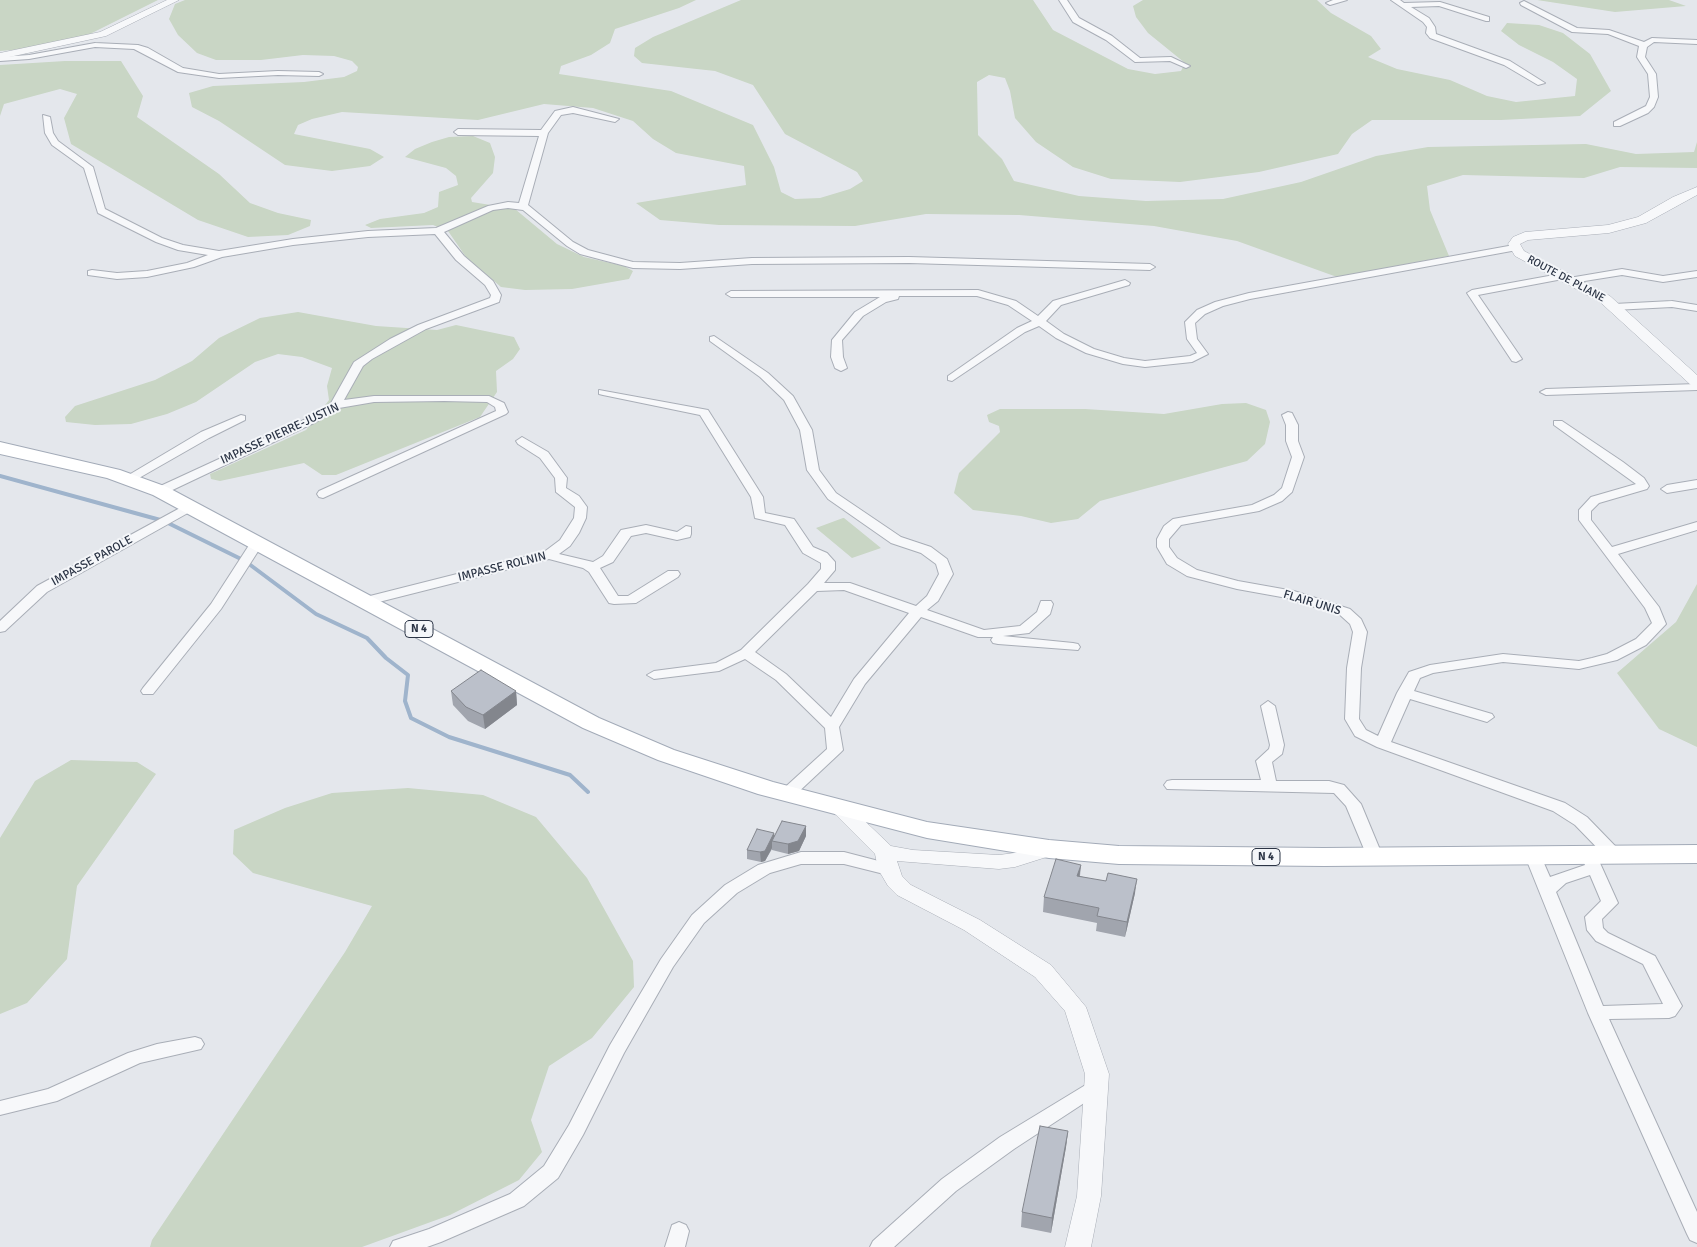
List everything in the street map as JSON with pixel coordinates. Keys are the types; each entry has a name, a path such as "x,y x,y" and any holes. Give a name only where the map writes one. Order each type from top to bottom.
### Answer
{"main road":[{"name":"N 4","path":"0,448 58,460 128,479 160,491 191,506 249,555 367,601 592,723 666,755 840,809 928,830 1049,848 1128,856 1533,856 1599,860 1697,854"}],"street":[{"path":"0,58 103,34 174,0"},
{"path":"1063,0 1076,20 1114,41 1138,60 1172,59 1186,66"},
{"path":"1330,3 1342,0"},
{"path":"1399,2 1440,4 1486,19"},
{"path":"1399,2 1426,20 1432,27 1430,33 1433,36 1507,63 1541,82"},
{"path":"1524,3 1576,30 1610,32 1645,45"},
{"path":"1617,124 1645,111 1650,107 1654,98 1652,74 1641,57 1645,45 1652,40 1666,39 1697,42"},
{"path":"0,58 29,57 96,45 135,47 181,70 219,76 278,73 319,74"},
{"path":"523,205 544,133 558,113 564,110 573,110 615,119"},
{"path":"46,117 49,133 55,143 88,167 101,211 174,246 219,254"},
{"path":"458,132 544,133"},
{"name":"ROUTE DE PLIANE","path":"1697,191 1642,220 1609,229 1525,236 1517,240 1514,248 1536,263 1595,292 1614,307 1697,385"},
{"path":"92,273 117,276 147,274 190,265 219,254 302,241 368,234 438,231 491,208 523,205 570,244 584,252 633,265 680,266 752,261 909,260 1150,267"},
{"path":"336,405 358,364 368,357 422,327 443,321 495,300 496,295 489,283 460,258 438,231"},
{"path":"731,294 960,292 990,295 1012,303 1039,322 1090,351 1123,361 1145,364 1192,359 1203,354 1192,340 1190,322 1200,312 1219,304 1282,290 1514,248"},
{"path":"1516,358 1472,293 1622,272 1662,279 1697,274"},
{"path":"952,378 1021,330 1039,322 1057,303 1125,282"},
{"path":"841,368 837,357 837,340 859,314 883,300 909,293"},
{"path":"1614,307 1672,304 1697,308"},
{"path":"714,339 764,375 789,398 806,430 813,470 832,496 896,540 926,550 942,562 946,574 933,598 919,610 859,682 832,727"},
{"path":"1546,392 1697,385"},
{"path":"603,392 704,412 757,497 759,515 790,522 808,550 822,556 828,562 828,570 813,587 746,653 719,667 654,675"},
{"name":"IMPASSE PIERRE-JUSTIN","path":"160,491 312,420 336,405 374,399 489,399 500,405 502,412 323,494"},
{"name":"FLAIR UNIS","path":"1288,415 1292,425 1292,441 1298,457 1288,489 1278,498 1255,508 1177,522 1169,529 1163,539 1164,547 1172,561 1192,573 1306,599 1345,612 1356,622 1360,632 1354,668 1352,719 1360,733 1382,744 1560,807 1581,821 1599,860 1610,903 1593,917 1595,930 1602,937 1649,960 1673,1006 1669,1011 1597,1013"},
{"path":"128,479 205,434 242,418"},
{"path":"1382,744 1414,675 1430,669 1504,658 1579,665 1612,657 1641,642 1659,624 1652,607 1586,520 1584,510 1595,500 1642,486 1640,481 1558,423"},
{"path":"522,441 544,455 558,472 560,489 575,499 581,507 580,518 573,533 565,543 549,555"},
{"path":"1667,489 1697,484"},
{"name":"IMPASSE PAROLE","path":"0,628 42,589 191,506"},
{"path":"1609,552 1697,526"},
{"path":"673,574 632,600 620,601 614,600 610,596 590,567 602,564 608,559 626,533 646,529 678,536 685,534 686,530"},
{"path":"148,691 216,606 249,555"},
{"name":"IMPASSE ROLNIN","path":"367,601 549,555 590,567"},
{"path":"813,587 845,586 919,610 997,640 1073,647"},
{"path":"983,634 1024,630 1043,614 1046,604"},
{"path":"746,653 781,676 832,727 835,750 787,794"},
{"path":"1404,693 1487,717"},
{"path":"1268,706 1277,744 1277,751 1264,761 1270,786"},
{"path":"1172,785 1329,786 1344,792 1353,804 1375,857"},
{"path":"840,809 886,860 895,881 904,890 972,926 1043,971 1075,1007 1097,1074 1089,1196 1078,1247"},
{"path":"400,1247 434,1236 517,1200 551,1172 576,1130 616,1050 667,963 698,919 730,889 764,869 801,858 886,860 913,857 999,862 1015,860 1049,848"},
{"path":"1533,856 1597,1013 1697,1234"},
{"path":"1547,892 1553,883 1599,860"},
{"path":"0,1108 50,1096 156,1050 195,1044"},
{"path":"880,1247 949,1185 1007,1143 1097,1085"}],"green space":[{"path":"0,0 158,0 88,35 47,47 0,51"},
{"path":"185,0 696,0 679,8 615,29 610,43 591,55 561,66 559,74 671,91 753,125 774,167 781,192 795,199 820,198 850,189 863,181 857,172 785,134 753,85 715,71 642,63 634,56 635,48 653,37 741,0 1033,0 1053,30 1128,69 1155,74 1181,71 1185,63 1148,33 1136,17 1133,6 1143,0 1317,0 1331,13 1371,36 1381,49 1368,57 1397,69 1450,80 1487,96 1516,102 1575,96 1577,79 1553,62 1519,45 1501,31 1507,23 1539,25 1563,33 1590,54 1611,91 1580,116 1501,120 1372,120 1352,134 1338,154 1259,172 1180,182 1111,179 1073,167 1036,142 1015,118 1010,91 1005,78 989,75 977,82 978,135 1002,159 1014,181 1079,196 1146,201 1223,199 1301,182 1376,156 1428,147 1586,144 1636,154 1694,152 1697,142 1697,168 1620,167 1584,178 1463,175 1427,186 1430,210 1449,256 1337,277 1237,241 1154,226 1019,215 926,214 855,226 719,225 660,220 636,203 746,185 744,166 676,153 653,139 633,121 593,108 544,104 478,120 342,112 312,119 298,125 294,134 370,149 384,157 370,166 332,171 285,165 219,121 192,107 189,93 213,86 304,82 344,77 357,71 358,67 352,61 334,56 303,55 261,60 216,60 197,53 178,35 169,19 175,4"},
{"path":"1537,0 1669,0 1686,6 1615,12"},
{"path":"65,61 121,61 143,96 137,117 219,174 250,203 278,213 311,220 310,226 288,235 248,237 198,220 71,144 64,118 77,94 60,89 4,104 0,116 0,65"},
{"path":"473,136 490,143 495,157 493,173 471,198 472,202 515,209 557,244 584,257 624,266 633,271 629,279 572,289 525,290 501,287 466,257 448,231 433,225 371,228 365,225 380,219 424,213 438,207 439,192 458,185 456,176 446,168 405,157 415,149 432,142 449,137"},
{"path":"298,312 376,326 437,330 456,325 514,337 520,349 513,359 496,371 497,392 480,417 336,475 322,475 304,463 220,481 211,479 210,474 306,430 329,400 327,386 332,368 302,357 278,354 255,362 196,402 167,414 131,424 95,425 66,422 65,417 75,406 155,380 192,361 219,338 260,318"},
{"path":"1246,403 1266,410 1270,422 1265,444 1247,461 1100,501 1078,519 1051,523 1021,516 973,510 954,493 959,473 1000,432 999,426 989,422 987,415 1000,409 1085,409 1164,414 1222,404"},
{"path":"844,518 881,548 852,558 816,528"},
{"path":"1697,584 1697,747 1659,729 1617,673 1676,622"},
{"path":"71,760 137,762 156,774 77,886 67,959 27,1003 0,1014 0,838 35,781"},
{"path":"408,788 483,795 536,817 587,878 633,961 634,987 592,1038 549,1066 531,1120 542,1152 519,1180 450,1215 362,1247 150,1247 152,1240 345,952 372,906 253,873 233,854 234,830 285,808 332,793"}],"building":[{"path":"481,670 516,691 483,715 466,707 451,691"},
{"path":"782,821 806,826 798,841 788,844 772,841"},
{"path":"757,829 774,833 765,851 747,850"},
{"path":"1056,859 1081,865 1077,876 1106,881 1108,873 1137,879 1127,922 1097,916 1099,908 1044,897"},
{"path":"1040,1126 1068,1131 1052,1218 1022,1212"}],"waterway":[{"path":"0,476 164,521 245,561 316,614 367,638 386,658 408,675 405,701 411,718 449,737 570,775 588,792"}]}
